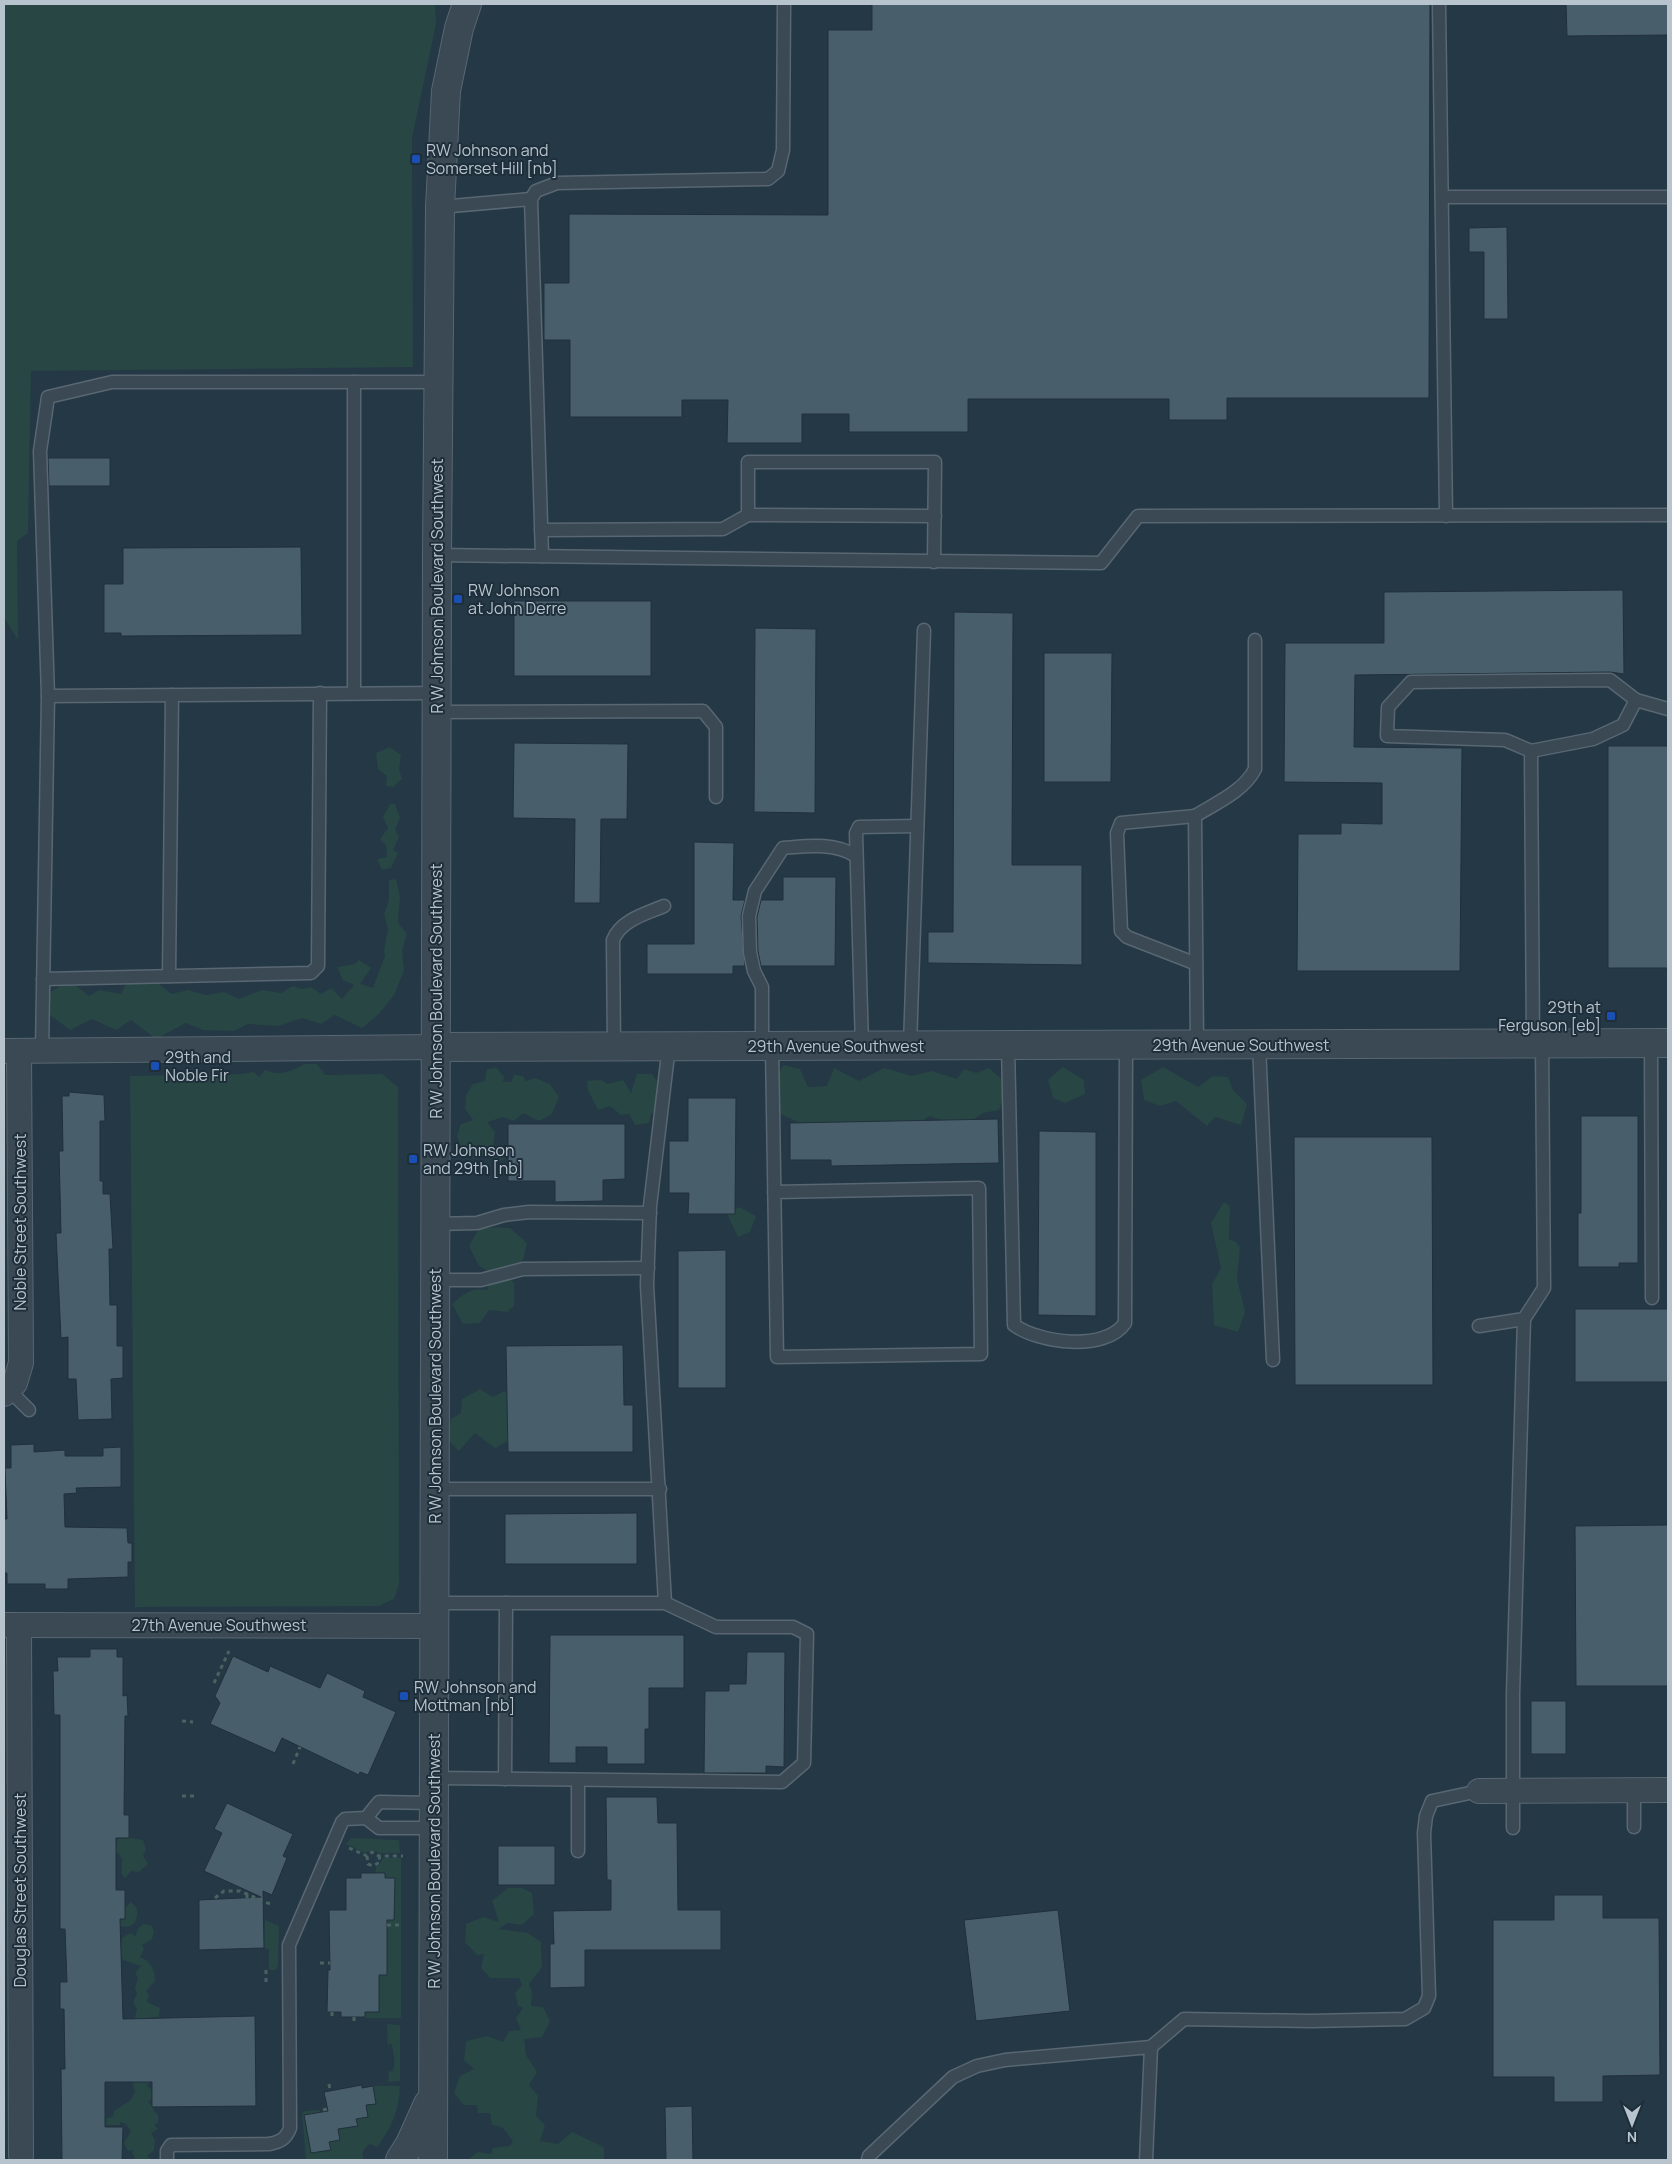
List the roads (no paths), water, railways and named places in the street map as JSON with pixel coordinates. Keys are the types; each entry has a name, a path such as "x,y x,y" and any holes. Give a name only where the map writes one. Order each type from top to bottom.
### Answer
{"street":[{"name":"R W Johnson Boulevard Southwest","path":"432,2160 437,555 440,207 446,91 459,28 467,4"},
{"name":"29th Avenue Southwest","path":"22,1051 669,1046 1660,1043"},
{"name":"Noble Street Southwest","path":"7,1392 15,1383 21,1363 22,1051"},
{"name":"27th Avenue Southwest","path":"11,1624 434,1614"},
{"name":"Douglas Street Southwest","path":"11,1624 12,2080 21,2156"},
{"path":"1479,1791 1668,1790"},
{"path":"400,2160 410,2144 433,2094"}],"lane":[{"path":"542,556 531,199 536,192 557,183 768,179 778,171 783,150 784,4"},
{"path":"1439,4 1446,516"},
{"path":"1442,197 1668,197"},
{"path":"440,207 531,199"},
{"path":"22,1051 43,979 48,696 40,451 48,397 112,382 438,382"},
{"path":"354,382 354,692"},
{"path":"748,515 748,462 935,462 934,562"},
{"path":"541,530 723,529 748,515 935,516"},
{"path":"437,555 1101,563 1138,516 1668,515"},
{"path":"910,1046 924,630"},
{"path":"1194,962 1127,937 1121,931 1117,833 1121,823 1195,816 1243,786 1250,779 1255,769 1256,640"},
{"path":"1636,700 1623,725 1593,739 1531,751 1506,740 1387,736 1388,707 1411,682 1610,680 1636,700 1668,709"},
{"path":"48,696 354,692 437,703 703,712 716,727 716,797"},
{"path":"43,979 311,973 318,966 320,693"},
{"path":"169,976 172,695"},
{"path":"1513,1828 1512,1791 1524,1319 1544,1288 1531,751"},
{"path":"1195,816 1194,962 1197,1045"},
{"path":"862,1046 856,833 860,827 917,826"},
{"path":"774,1192 979,1188 981,1354 777,1357 774,1192 767,1047 762,987 754,971 750,952 749,916 756,891 783,848 837,847 844,848 856,856"},
{"path":"614,1047 613,940 616,933 632,919 664,906"},
{"path":"1652,1298 1660,1043"},
{"path":"1008,1045 1014,1326 1024,1332 1060,1342 1103,1340 1119,1332 1125,1323 1126,1045"},
{"path":"1259,1045 1273,1360"},
{"path":"665,1603 648,1268 650,1213 669,1046"},
{"path":"435,1224 477,1223 504,1215 529,1212 650,1213"},
{"path":"435,1280 481,1280 523,1269 648,1268"},
{"path":"1479,1326 1524,1319"},
{"path":"7,1392 29,1410"},
{"path":"434,1489 660,1489"},
{"path":"167,2160 167,2151 171,2144 269,2144 279,2142 287,2136 290,2128 291,1937 342,1822 346,1819 366,1818 379,1828 434,1803 505,1779 782,1782 804,1762 807,1634 793,1627 716,1626 665,1603 506,1603 434,1614"},
{"path":"505,1779 506,1603"},
{"path":"578,1780 578,1851"},
{"path":"1634,1790 1634,1827"},
{"path":"868,2160 869,2156 953,2077 978,2066 1005,2060 1151,2046 1184,2019 1311,2021 1405,2019 1424,2008 1430,1996 1424,1833 1426,1816 1432,1802 1479,1791"},
{"path":"366,1818 380,1802 434,1803"},
{"path":"1146,2160 1151,2046"}],"place":[{"name":"RW Johnson and Somerset Hill [nb]","path":"416,159"},
{"name":"RW Johnson at John Derre","path":"458,599"},
{"name":"29th at Ferguson [eb]","path":"1611,1016"},
{"name":"29th and Noble Fir","path":"155,1066"},
{"name":"RW Johnson and 29th [nb]","path":"413,1159"},
{"name":"RW Johnson and Mottman [nb]","path":"404,1696"}]}
